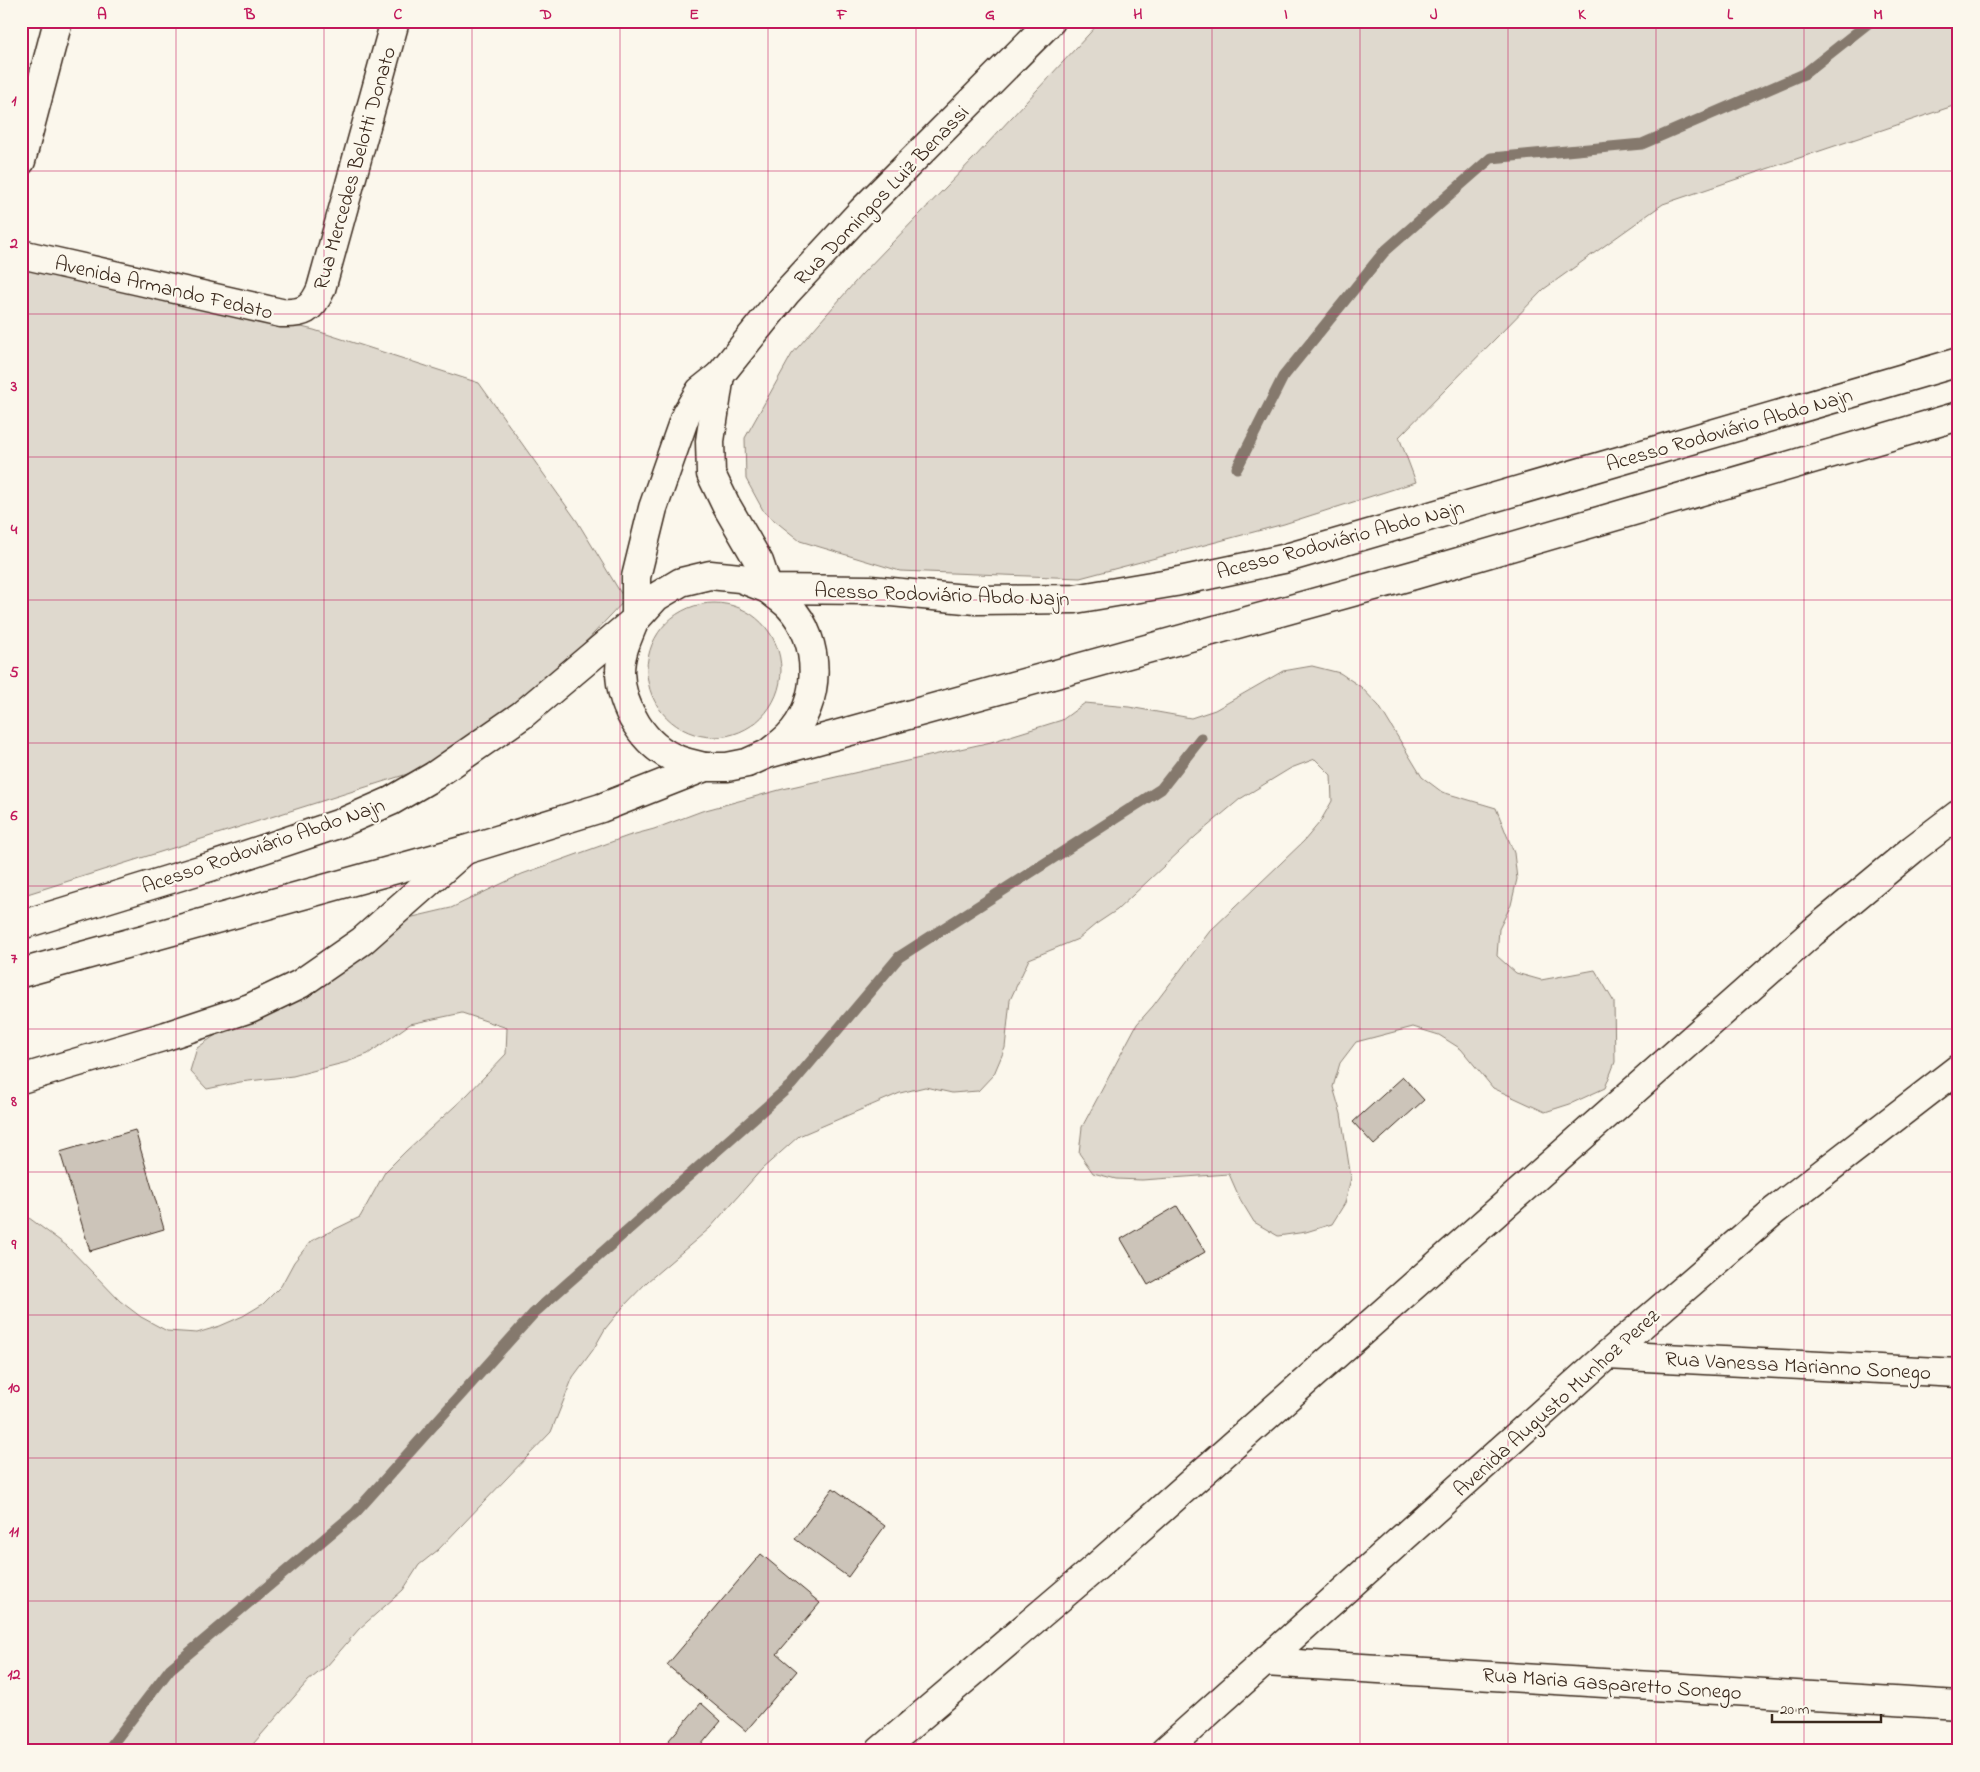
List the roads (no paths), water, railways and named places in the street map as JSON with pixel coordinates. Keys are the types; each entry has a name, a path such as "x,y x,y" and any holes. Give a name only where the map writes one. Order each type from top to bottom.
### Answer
{"street":[{"path":"21,161 58,21"},
{"name":"Rua Mercedes Belotti Donato","path":"306,310 316,300 321,289 395,21"},
{"name":"Rua Domingos Luiz Benassi","path":"636,619 636,578 656,499 686,414 700,391 720,376 786,292 862,211 1051,21"},
{"name":"Avenida Armando Fedato","path":"21,254 281,313 293,314 306,310"},
{"name":"Acesso Rodoviário Abdo Najn","path":"21,925 222,863 340,823 391,801 434,776 522,714 636,619 656,597 681,582 710,575 740,578 768,589 870,590 976,600 1075,600 1175,582 1283,559 1959,362"},
{"name":"Rua Domingos Luiz Benassi","path":"720,376 710,441 711,474 726,506 759,562 768,589"},
{"path":"636,619 624,644 620,672 624,699 636,725 654,745 678,760 705,767 727,768 747,763 767,754 1414,575 1959,416"},
{"path":"767,754 789,736 804,713 813,686 813,658 805,630 789,607 768,589"},
{"path":"21,974 466,850 601,808 705,767"},
{"path":"880,1751 1096,1568 1813,932 1913,849 1959,814"},
{"path":"21,1079 166,1036 250,1008 300,984 362,941 466,850"},
{"name":"Avenida Augusto Munhoz Perez","path":"1165,1751 1606,1355 1774,1211 1959,1068"},
{"name":"Rua Vanessa Marianno Sonego","path":"1606,1355 1959,1373"},
{"name":"Rua Maria Gasparetto Sonego","path":"1265,1662 1959,1705"}],"waterway":[{"path":"1237,468 1283,377 1384,252 1491,158 1642,144 1804,74 1871,21"},
{"path":"107,1751 170,1669 355,1513 534,1313 791,1085 899,957 1161,789 1201,738"}]}
